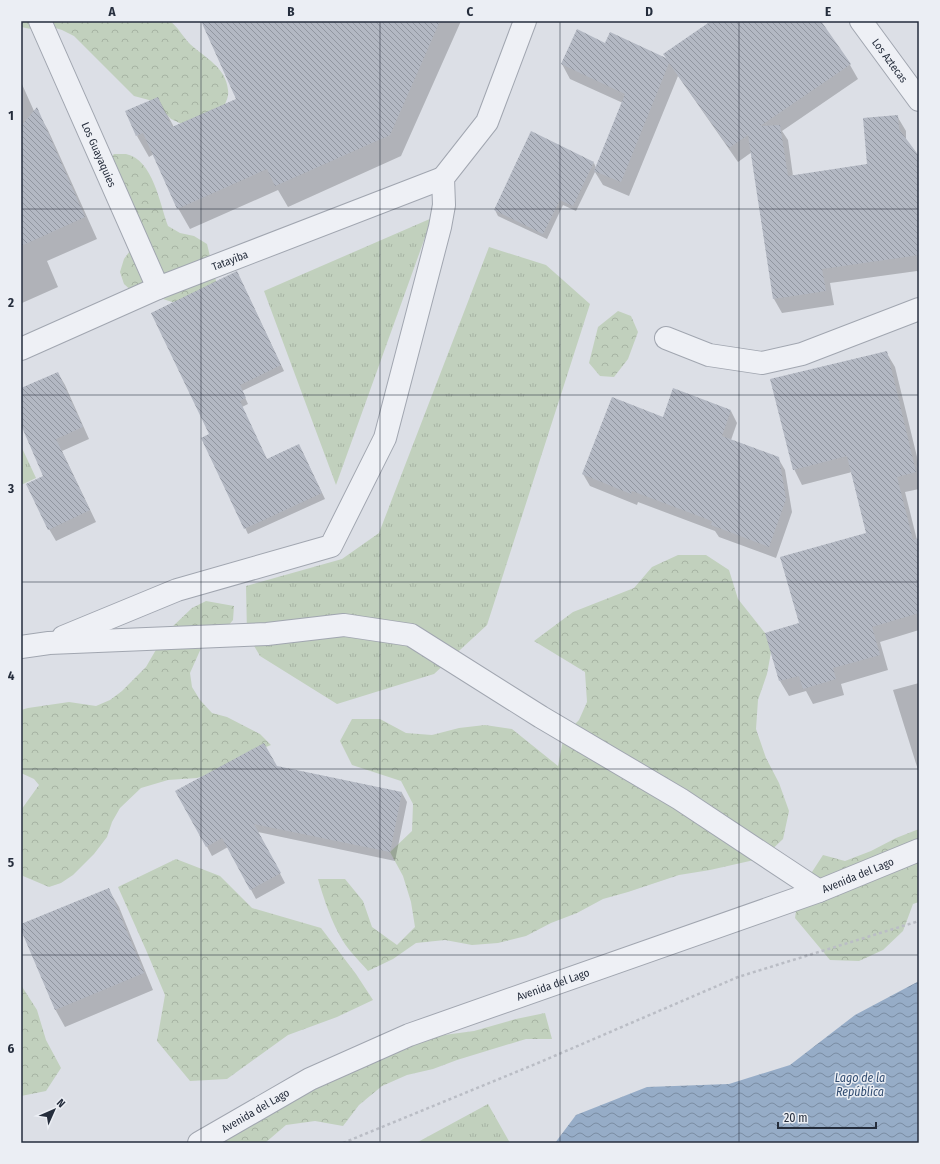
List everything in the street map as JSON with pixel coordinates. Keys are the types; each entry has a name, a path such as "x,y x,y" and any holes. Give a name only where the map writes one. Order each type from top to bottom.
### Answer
{"street":[{"name":"Los Guayaquies","path":"40,21 158,288"},
{"path":"49,643 177,590 331,546 385,438 440,227 444,205 443,178 487,122 525,21"},
{"name":"Los Aztecas","path":"861,21 919,100"},
{"name":"Tatayiba","path":"21,350 158,288 443,178"},
{"path":"666,338 709,355 762,363 802,354 919,309"},
{"path":"21,647 49,643 267,634 344,625 411,635 541,717 680,799 819,892"},
{"name":"Avenida del Lago","path":"198,1143 310,1078 409,1035 819,892 919,850"}],"path":[{"path":"343,1143 538,1063 738,977 919,920"}],"green space":[{"path":"21,21 170,21 176,26 190,44 219,69 226,82 228,92 227,100 223,107 218,111 184,125 171,119 161,108 149,100 134,96 74,36 49,26 36,30 21,27"},
{"path":"114,154 126,154 143,164 154,184 168,226 180,233 194,236 207,244 217,285 175,303 163,299 146,299 135,294 124,284 120,272 124,259 132,248 104,164"},
{"path":"432,218 336,485 264,291"},
{"path":"489,247 546,265 590,304 487,625 434,674 337,704 260,656 247,634 246,586 342,559 379,533"},
{"path":"618,311 631,316 638,332 628,359 614,377 600,376 589,363 598,327"},
{"path":"21,446 36,478 21,485"},
{"path":"678,555 706,555 729,570 738,599 765,633 772,647 767,674 758,700 756,729 766,758 779,783 789,811 783,839 763,858 710,870 679,875 603,899 577,913 551,923 526,936 498,943 472,945 445,940 416,943 393,959 368,971 345,944 335,927 318,879 345,879 363,901 372,927 397,945 415,927 411,902 403,876 390,852 412,831 413,804 401,781 352,765 340,741 352,719 380,719 406,733 432,735 459,728 485,725 512,729 558,766 564,735 579,720 587,702 585,672 534,641 573,612 634,588 652,567"},
{"path":"206,601 234,606 233,620 223,632 202,646 190,673 192,687 200,700 212,713 227,717 260,734 271,745 248,754 211,774 197,778 168,780 141,788 120,808 112,822 107,837 94,854 73,875 61,883 49,887 23,876 21,874 21,810 39,785 34,779 21,773 21,710 69,702 96,706 110,700 122,691 146,667 161,641 170,629 192,608"},
{"path":"919,829 919,902 913,904 903,931 883,950 859,961 830,960 795,918 799,892 823,855 845,861"},
{"path":"176,859 220,876 252,908 321,928 356,974 373,1000 337,1017 288,1035 227,1079 190,1081 157,1041 165,995 118,887"},
{"path":"21,985 37,1010 46,1040 61,1068 46,1091 21,1096"},
{"path":"545,1013 552,1039 526,1039 433,1069 407,1075 382,1086 359,1105 343,1126 315,1121 286,1125 265,1143 185,1143 210,1135 419,1042 444,1035 474,1031 516,1019"},
{"path":"488,1104 510,1143 416,1143"}],"water":[{"name":"Lago de la República","path":"919,981 919,1143 555,1143 576,1115 647,1087 729,1084 790,1065 855,1015"}],"building":[{"path":"201,21 440,21 390,135 275,186 267,169 177,209 143,133 136,136 125,111 158,97 172,127 236,99"},
{"path":"711,21 821,21 851,64 760,126 780,125 788,176 867,164 863,118 898,115 899,129 919,156 919,255 822,269 826,291 773,299 748,135 729,148 669,63 621,182 594,171 625,94 561,64 577,29 605,43 610,32 666,58 663,54"},
{"path":"37,107 85,217 21,246 21,126"},
{"path":"531,131 594,162 573,206 560,200 543,234 494,210"},
{"path":"237,271 281,365 240,385 246,398 240,401 267,459 299,444 322,493 244,529 201,438 209,434 151,313"},
{"path":"887,351 916,472 897,477 913,540 919,538 919,613 872,627 880,655 833,668 836,679 803,689 799,676 779,681 765,633 799,623 780,557 866,533 847,456 793,470 770,379"},
{"path":"58,372 83,427 56,439 90,510 48,530 26,484 43,476 21,425 21,388"},
{"path":"673,388 731,410 722,436 779,457 786,499 769,547 711,525 712,521 632,491 631,494 582,474 612,397 663,417"},
{"path":"264,743 277,766 402,792 390,852 254,824 281,873 250,890 222,838 206,847 175,791"},
{"path":"109,888 144,973 55,1010 21,930 21,924"}]}
